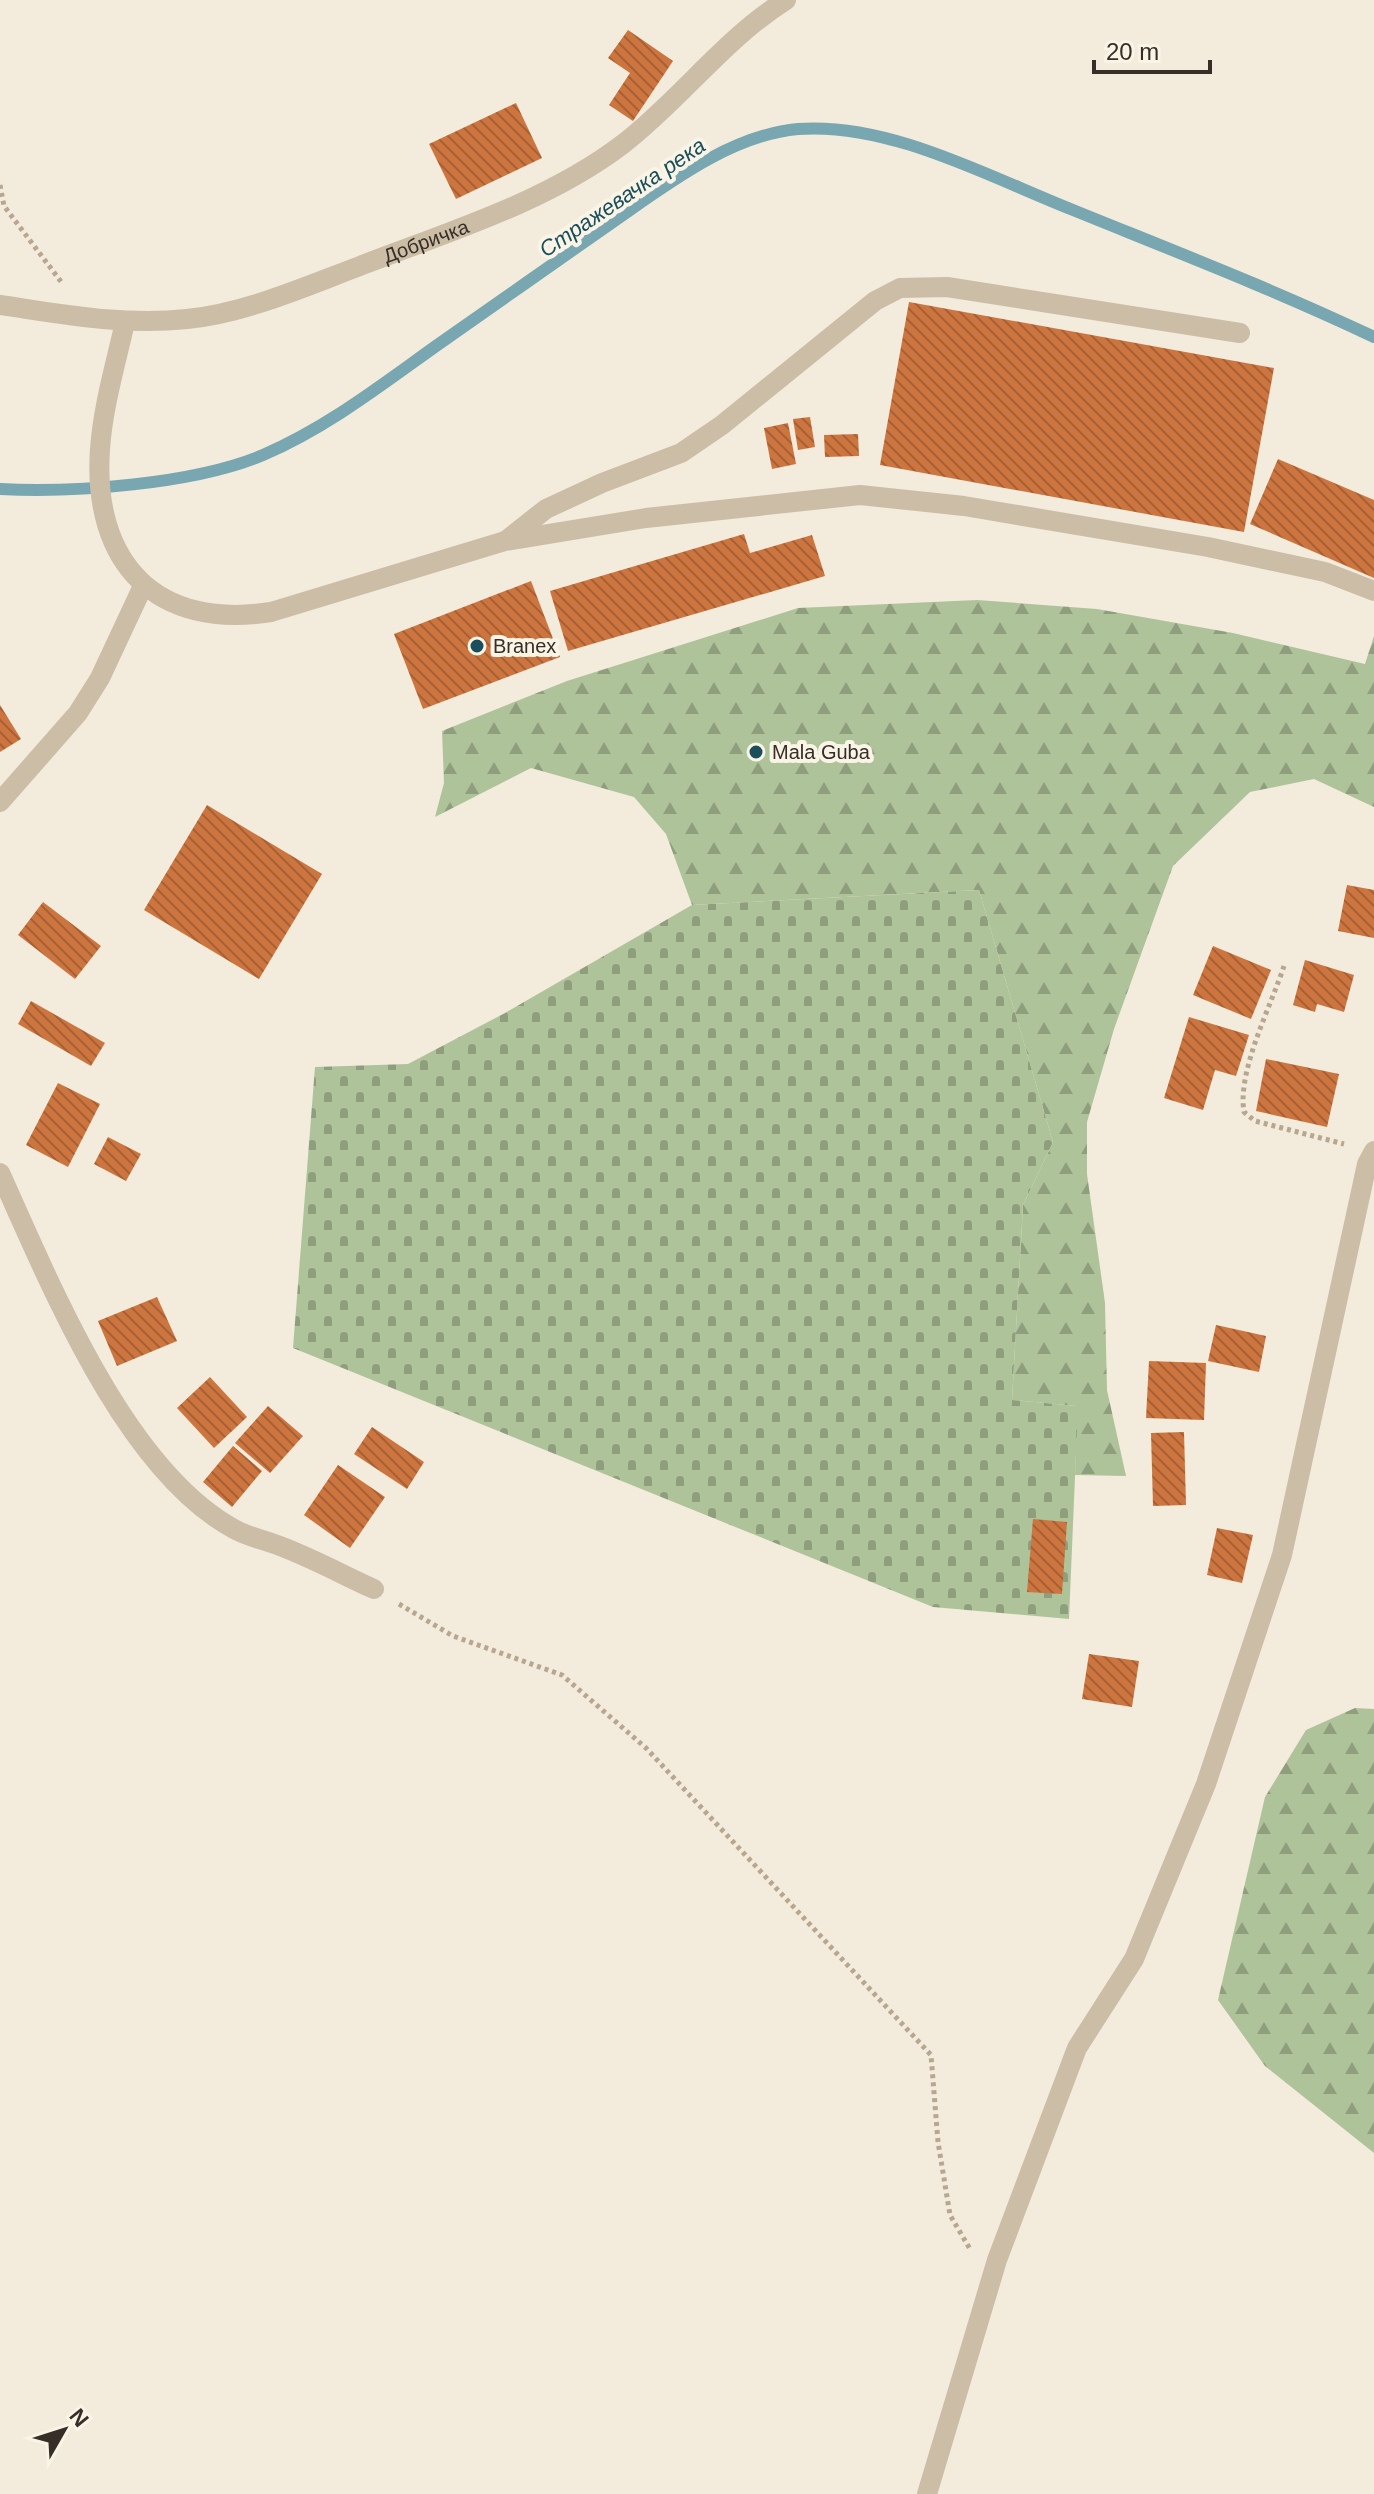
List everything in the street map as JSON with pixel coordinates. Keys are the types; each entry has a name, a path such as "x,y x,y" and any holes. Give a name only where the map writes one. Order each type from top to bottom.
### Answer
{"street":[{"name":"Добричка","path":"0,305 125,322 216,315 277,296 489,215 570,177 622,145 756,19 786,0"},
{"path":"505,541 546,509 681,453 722,425 850,318 900,288 947,287 1240,333"},
{"path":"125,322 100,448 105,515 122,557 143,586 181,608 209,615 240,617 308,603 422,564 505,541 646,518 783,501 889,495 1208,547 1325,572 1374,591"},
{"path":"0,802 78,713 100,678 143,586"},
{"path":"927,2494 997,2260 1077,2048 1134,1959 1206,1784 1282,1555 1364,1180 1374,1151"},
{"path":"0,1173 82,1346 126,1419 166,1471 195,1501 235,1530 281,1546 374,1589"}],"path":[{"path":"0,185 4,206 47,267 96,319"},
{"path":"1284,966 1245,1078 1241,1098 1244,1112 1255,1121 1374,1151"},
{"path":"374,1589 453,1636 562,1675 646,1748 845,1959 931,2055 938,2142 950,2215 969,2248 997,2260"}],"green space":[{"path":"977,600 1097,609 1233,633 1365,664 1374,636 1374,807 1314,779 1250,792 1173,866 1114,1029 1087,1122 1087,1174 1105,1303 1107,1390 1126,1476 1075,1475 1077,1406 1012,1400 1023,1205 1053,1142 979,890 692,905 666,834 634,797 531,768 435,817 444,783 442,731 567,681 798,608"},
{"path":"979,890 1053,1142 1023,1205 1012,1400 1078,1406 1069,1619 933,1607 293,1348 315,1067 408,1064 505,1013 692,905"},
{"path":"1355,1708 1374,1709 1374,2153 1265,2066 1218,2000 1265,1797 1306,1730"}],"building":[{"path":"628,30 673,61 633,121 609,105 630,73 608,58"},
{"path":"516,103 542,158 456,199 429,144"},
{"path":"909,302 1274,368 1244,532 880,465"},
{"path":"810,417 815,447 798,450 793,419"},
{"path":"788,423 796,464 772,469 764,428"},
{"path":"858,434 859,456 825,457 824,435"},
{"path":"1278,459 1374,500 1374,578 1250,524"},
{"path":"744,534 750,553 812,535 825,576 568,651 550,591"},
{"name":"Branex","path":"531,581 560,657 423,709 394,634"},
{"path":"0,705 21,739 0,752"},
{"path":"207,805 322,874 259,979 144,910"},
{"path":"1347,885 1374,890 1374,938 1338,931"},
{"path":"43,902 101,946 75,979 18,935"},
{"path":"1213,946 1271,970 1251,1019 1193,995"},
{"path":"1305,960 1354,975 1344,1012 1317,1004 1315,1012 1293,1005"},
{"path":"31,1001 105,1043 91,1066 18,1024"},
{"path":"1189,1017 1249,1035 1236,1076 1215,1070 1203,1110 1164,1098"},
{"path":"1266,1059 1339,1074 1327,1127 1256,1111"},
{"path":"58,1083 100,1104 68,1167 26,1145"},
{"path":"108,1137 141,1154 126,1181 94,1164"},
{"path":"157,1297 177,1341 117,1366 98,1321"},
{"path":"1216,1325 1266,1336 1259,1372 1208,1361"},
{"path":"1149,1361 1206,1363 1204,1420 1146,1418"},
{"path":"210,1377 247,1417 214,1448 177,1408"},
{"path":"268,1406 303,1436 270,1473 235,1443"},
{"path":"372,1427 424,1462 407,1489 354,1454"},
{"path":"1184,1432 1186,1505 1153,1506 1151,1433"},
{"path":"233,1446 262,1471 232,1507 203,1482"},
{"path":"338,1465 385,1497 350,1548 304,1515"},
{"path":"1033,1519 1067,1522 1062,1594 1027,1592"},
{"path":"1217,1528 1253,1535 1242,1583 1207,1575"},
{"path":"1089,1654 1139,1661 1132,1707 1082,1699"}],"waterway":[{"name":"Стражевачка река","path":"0,489 97,488 169,480 235,465 263,455 309,432 352,405 699,164 748,141 798,129 833,129 868,134 938,154 1262,287 1374,337"}],"place":[{"name":"Branex","path":"477,646"},
{"name":"Mala Guba","path":"756,752"}]}
